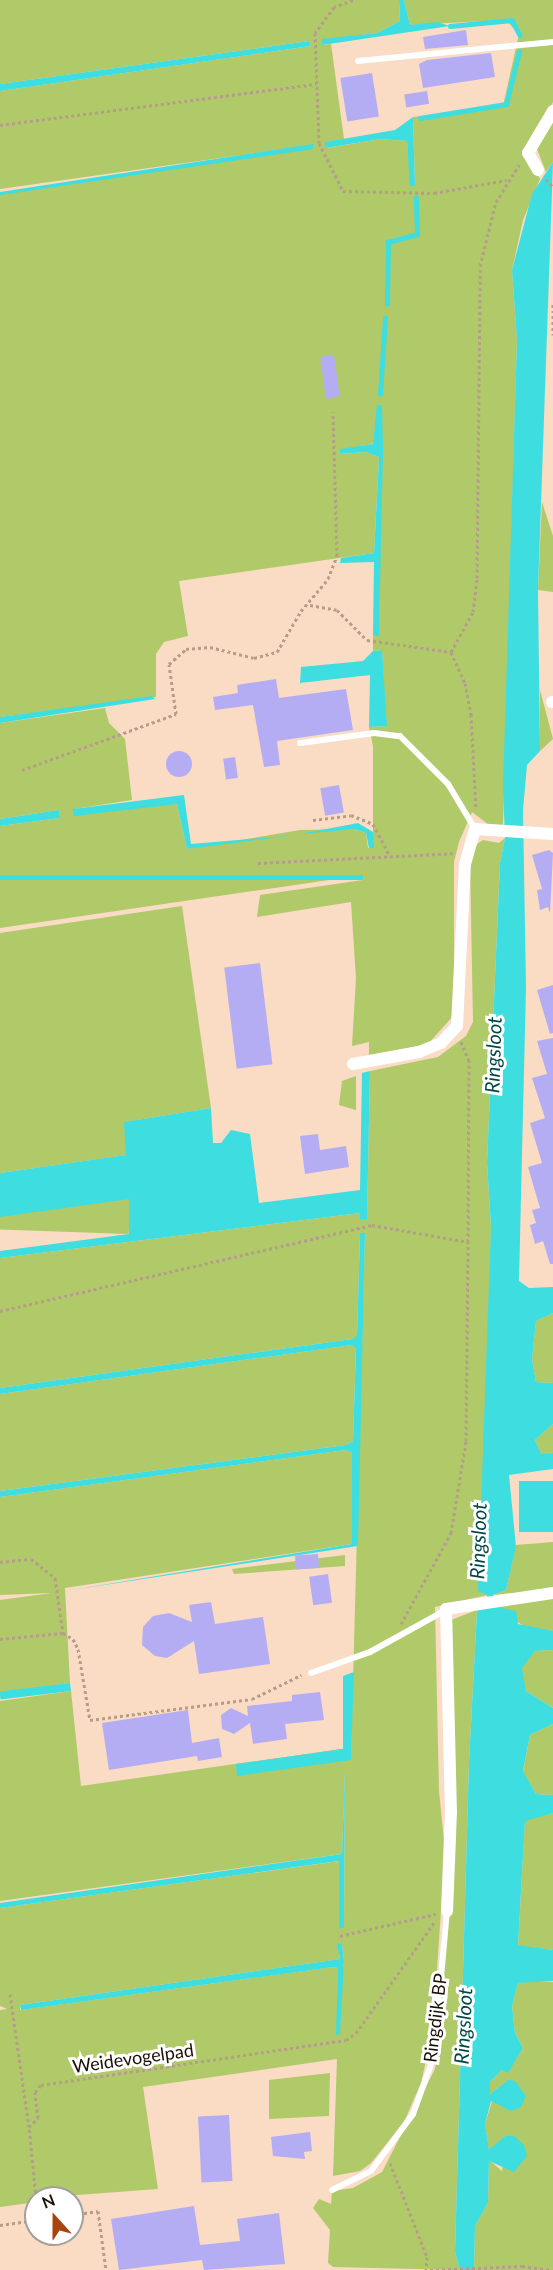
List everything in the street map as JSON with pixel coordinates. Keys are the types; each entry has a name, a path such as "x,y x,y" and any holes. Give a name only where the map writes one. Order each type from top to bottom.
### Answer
{"street":[{"path":"538,170 528,153 553,111"},
{"path":"353,1064 419,1052 441,1043 458,1026 469,851 475,829 553,834"},
{"path":"446,1609 491,1600 553,1593"},
{"name":"Ringdijk BP","path":"446,1609 451,1813 447,1911"}],"lane":[{"path":"358,61 553,42"},
{"path":"300,743 374,733 400,736 448,784 475,829"},
{"path":"311,1673 370,1652 404,1630 446,1609"},
{"name":"Ringdijk BP","path":"332,2190 357,2182 388,2155 413,2114 434,2056 447,1911"}],"path":[{"path":"353,0 334,7 315,33 319,142 343,191 434,193 507,180"},
{"path":"0,125 316,84"},
{"path":"475,829 471,714 465,683 451,651 475,601 480,266 496,202 507,180 528,153"},
{"path":"553,304 553,335"},
{"path":"22,770 176,714 169,663 186,649 210,647 254,658 277,651 328,579 336,556 333,412"},
{"path":"310,604 338,610 367,640 451,651"},
{"path":"313,820 351,815 373,824 389,854"},
{"path":"258,863 469,851"},
{"path":"404,1630 400,1621 451,1533 466,1441 470,1060 458,1026"},
{"path":"0,1311 372,1225 468,1242"},
{"path":"0,1562 31,1559 55,1578 63,1633 78,1649 90,1720 252,1699 287,1678 311,1673"},
{"path":"0,1639 63,1633"},
{"path":"340,1936 447,1911"},
{"name":"Ringdijk BP","path":"346,2040 356,2033 431,1925 447,1911"},
{"path":"10,1994 29,2127"},
{"name":"Weidevogelpad","path":"35,2186 29,2127 38,2118 35,2092 41,2085 346,2040"},
{"path":"388,2155 427,2257 428,2270 482,2266 552,2270"},
{"path":"84,2213 98,2211 106,2270"},
{"path":"0,2225 24,2222"}],"green space":[{"path":"0,0 399,0 400,21 377,33 322,40 322,45 331,44 344,139 326,142 326,148 381,139 407,141 411,186 415,186 413,117 503,106 519,34 506,20 410,25 404,0 553,0 553,102 525,154 540,179 523,220 512,270 517,340 503,826 489,825 472,812 459,842 454,862 454,1015 428,1044 369,1056 369,1042 352,1046 356,978 351,902 257,917 260,895 363,880 363,875 0,928 0,826 60,818 59,810 0,819 0,723 105,708 109,723 125,739 132,800 74,809 177,804 187,849 300,830 354,829 366,833 368,848 373,848 373,746 369,727 386,726 382,650 373,651 373,635 379,635 382,405 377,406 377,439 372,444 340,450 341,454 366,452 379,457 374,553 179,581 188,636 164,642 156,654 156,697 0,717 0,194 313,145 0,189 0,91 311,46 309,41 0,84"},
{"path":"553,119 553,162 546,172 537,149"},
{"path":"542,502 553,536 553,592 538,590"},
{"path":"540,690 553,739 540,751"},
{"path":"505,838 500,863 487,1163 491,1227 487,1595 435,1607 439,1791 445,1851 433,2029 421,2083 404,2122 371,2163 360,2171 333,2176 337,2059 143,2087 158,2189 84,2194 84,2186 24,2186 24,2204 0,2207 0,2010 7,2009 0,2006 0,1908 340,1861 339,1927 344,1928 345,1770 342,1854 0,1901 0,1701 71,1691 81,1786 348,1748 351,1757 365,1234 360,1234 357,1337 0,1388 0,1258 360,1213 367,1219 370,1071 438,1057 466,1036 473,1022 470,860 474,846 483,840 499,843","holes":["338,1944 342,1944 344,1961 337,2035 338,1968 333,1967 20,2010 20,2005 340,1959"]},
{"path":"182,906 211,1108 125,1122 127,1155 0,1173 0,933"},
{"path":"356,1076 356,1110 339,1105 342,1081"},
{"path":"0,1194 130,1199 129,1234 0,1229"},
{"path":"553,1313 553,1383 536,1382 532,1359 536,1321"},
{"path":"352,1345 356,1347 353,1441 346,1445 0,1491 0,1394"},
{"path":"553,1424 553,1453 541,1455 535,1440"},
{"path":"346,1450 352,1453 352,1544 65,1588 70,1683 0,1693 0,1600 52,1593 0,1595 0,1497"},
{"path":"553,1542 553,1589 493,1595 506,1590 516,1545"},
{"path":"345,1555 345,1566 234,1574 232,1569"},
{"path":"553,1597 553,1631 530,1630 493,1606"},
{"path":"487,1606 477,1611 469,1762 455,2252 460,2270 333,2267 328,2263 330,2230 313,2208 319,2199 331,2204 332,2191 353,2188 382,2172 435,2069 452,1873 451,1620"},
{"path":"553,1650 553,1708 526,1691 521,1668 535,1651"},
{"path":"553,1724 553,1795 536,1794 523,1772 530,1735"},
{"path":"553,1813 553,1950 518,1946 525,1820"},
{"path":"553,1982 553,2270 474,2270 475,2226 488,2203 489,2160 502,2171 505,2136 489,2151 485,2124 492,2101 508,2080 490,2094 490,2082 502,2070 508,2072 523,2048 515,2033 512,2006 518,1983"},
{"path":"330,2073 329,2116 269,2119 269,2080"}],"water":[{"path":"399,0 404,0 410,25 437,22 450,26 322,45 322,39 377,33 400,21"},
{"path":"309,41 311,46 0,91 0,84"},
{"path":"413,117 415,186 410,186 407,141 381,139 325,148 325,142 395,130"},
{"path":"313,144 313,149 0,195 0,192"},
{"name":"Ringsloot","path":"553,162 538,590 540,751 527,765 523,810 526,987 519,1281 529,1288 553,1287 553,1313 536,1321 532,1359 536,1382 553,1383 553,1424 535,1440 541,1454 553,1453 553,1469 509,1475 516,1547 506,1590 493,1595 494,1606 516,1611 518,1624 553,1631 553,1650 535,1651 522,1668 526,1691 553,1708 553,1724 530,1735 523,1771 536,1794 553,1795 553,1813 525,1821 518,1945 553,1950 553,1981 518,1983 512,2006 515,2033 523,2048 508,2073 502,2070 490,2082 490,2094 508,2080 515,2081 526,2096 521,2107 511,2111 491,2101 485,2124 489,2150 505,2136 514,2136 524,2145 527,2156 514,2172 489,2161 488,2203 475,2226 474,2270 460,2270 455,2252 469,1762 477,1611 487,1606 487,1595 478,1591 491,1227 487,1163 500,863 505,838 503,787 517,340 512,270 532,194"},
{"path":"377,405 382,405 383,450 379,636 373,635 374,562 340,563 341,558 374,553 379,457 366,452 340,454 340,449 373,444"},
{"path":"382,650 387,726 369,727 370,675 300,683 301,667 363,661 373,651"},
{"path":"152,696 155,699 0,723 0,717"},
{"path":"184,795 191,844 287,836 187,849 177,804 74,816 73,809"},
{"path":"59,810 60,818 0,826 0,819"},
{"path":"358,823 373,832 374,848 369,848 366,833 354,829 300,834"},
{"path":"0,875 363,875 363,880 0,880"},
{"path":"370,1071 367,1219 360,1219 360,1213 0,1258 0,1251 129,1234 129,1199 0,1217 0,1173 126,1155 124,1122 211,1108 213,1143 221,1143 231,1130 250,1134 259,1203 360,1190 362,1073"},
{"path":"360,1233 365,1233 358,1546 65,1591 352,1544 352,1453 346,1450 0,1497 0,1491 346,1445 353,1441 356,1348 352,1345 0,1394 0,1388 352,1339 357,1336"},
{"path":"519,1481 553,1481 553,1532 519,1532"},
{"path":"354,1672 351,1760 237,1776 236,1764 343,1749 343,1676"},
{"path":"70,1683 71,1691 1,1700 0,1692"},
{"path":"345,1770 344,1928 339,1928 339,1861 0,1908 0,1903 342,1854"},
{"path":"337,1943 342,1944 344,1961 340,2034 336,2035 338,1968 333,1967 21,2010 20,2005 340,1959"}],"building":[{"path":"466,30 468,45 425,49 423,37"},
{"path":"491,53 495,77 423,88 419,64 427,60"},
{"path":"372,73 379,116 347,121 340,78"},
{"path":"427,91 429,104 406,107 404,95"},
{"path":"334,355 340,397 326,399 320,357"},
{"path":"276,679 279,698 346,689 353,730 277,741 280,765 264,767 253,705 215,710 213,697 238,693 237,685"},
{"path":"179,751 188,755 192,764 188,773 179,777 170,773 166,764 170,755"},
{"path":"235,757 238,778 226,779 223,759"},
{"path":"339,785 344,813 325,816 320,788"},
{"path":"549,850 553,853 550,913 548,907 540,910 537,890 542,889 532,855"},
{"path":"260,963 272,1064 237,1069 224,967"},
{"path":"553,985 553,1033 550,1034 537,990"},
{"path":"553,1038 553,1264 550,1264 543,1241 535,1244 530,1225 536,1223 532,1210 540,1208 528,1167 542,1163 530,1123 545,1118 532,1078 547,1074 537,1041"},
{"path":"318,1134 320,1150 346,1146 349,1167 305,1174 300,1136"},
{"path":"318,1554 319,1568 296,1570 295,1556"},
{"path":"328,1574 332,1603 313,1605 309,1577"},
{"path":"211,1602 215,1624 263,1617 270,1664 199,1674 194,1641 167,1658 155,1656 142,1645 143,1627 153,1616 169,1613 192,1622 189,1605"},
{"path":"320,1692 324,1720 285,1724 287,1739 253,1744 250,1723 234,1734 222,1729 221,1715 231,1708 248,1716 247,1706 292,1701 292,1695"},
{"path":"188,1710 192,1743 219,1738 222,1757 198,1761 197,1756 109,1770 102,1723"},
{"path":"229,2115 232,2181 201,2183 198,2117"},
{"path":"310,2132 312,2151 304,2152 305,2159 273,2156 271,2137"},
{"path":"194,2206 200,2245 240,2241 237,2219 279,2213 285,2264 204,2270 202,2260 119,2270 111,2219"}],"waterway":[{"path":"450,26 512,20 520,35"},
{"path":"420,118 506,104 519,52"},
{"path":"387,304 388,242 417,234 416,198"},
{"path":"380,394 385,318"}]}
